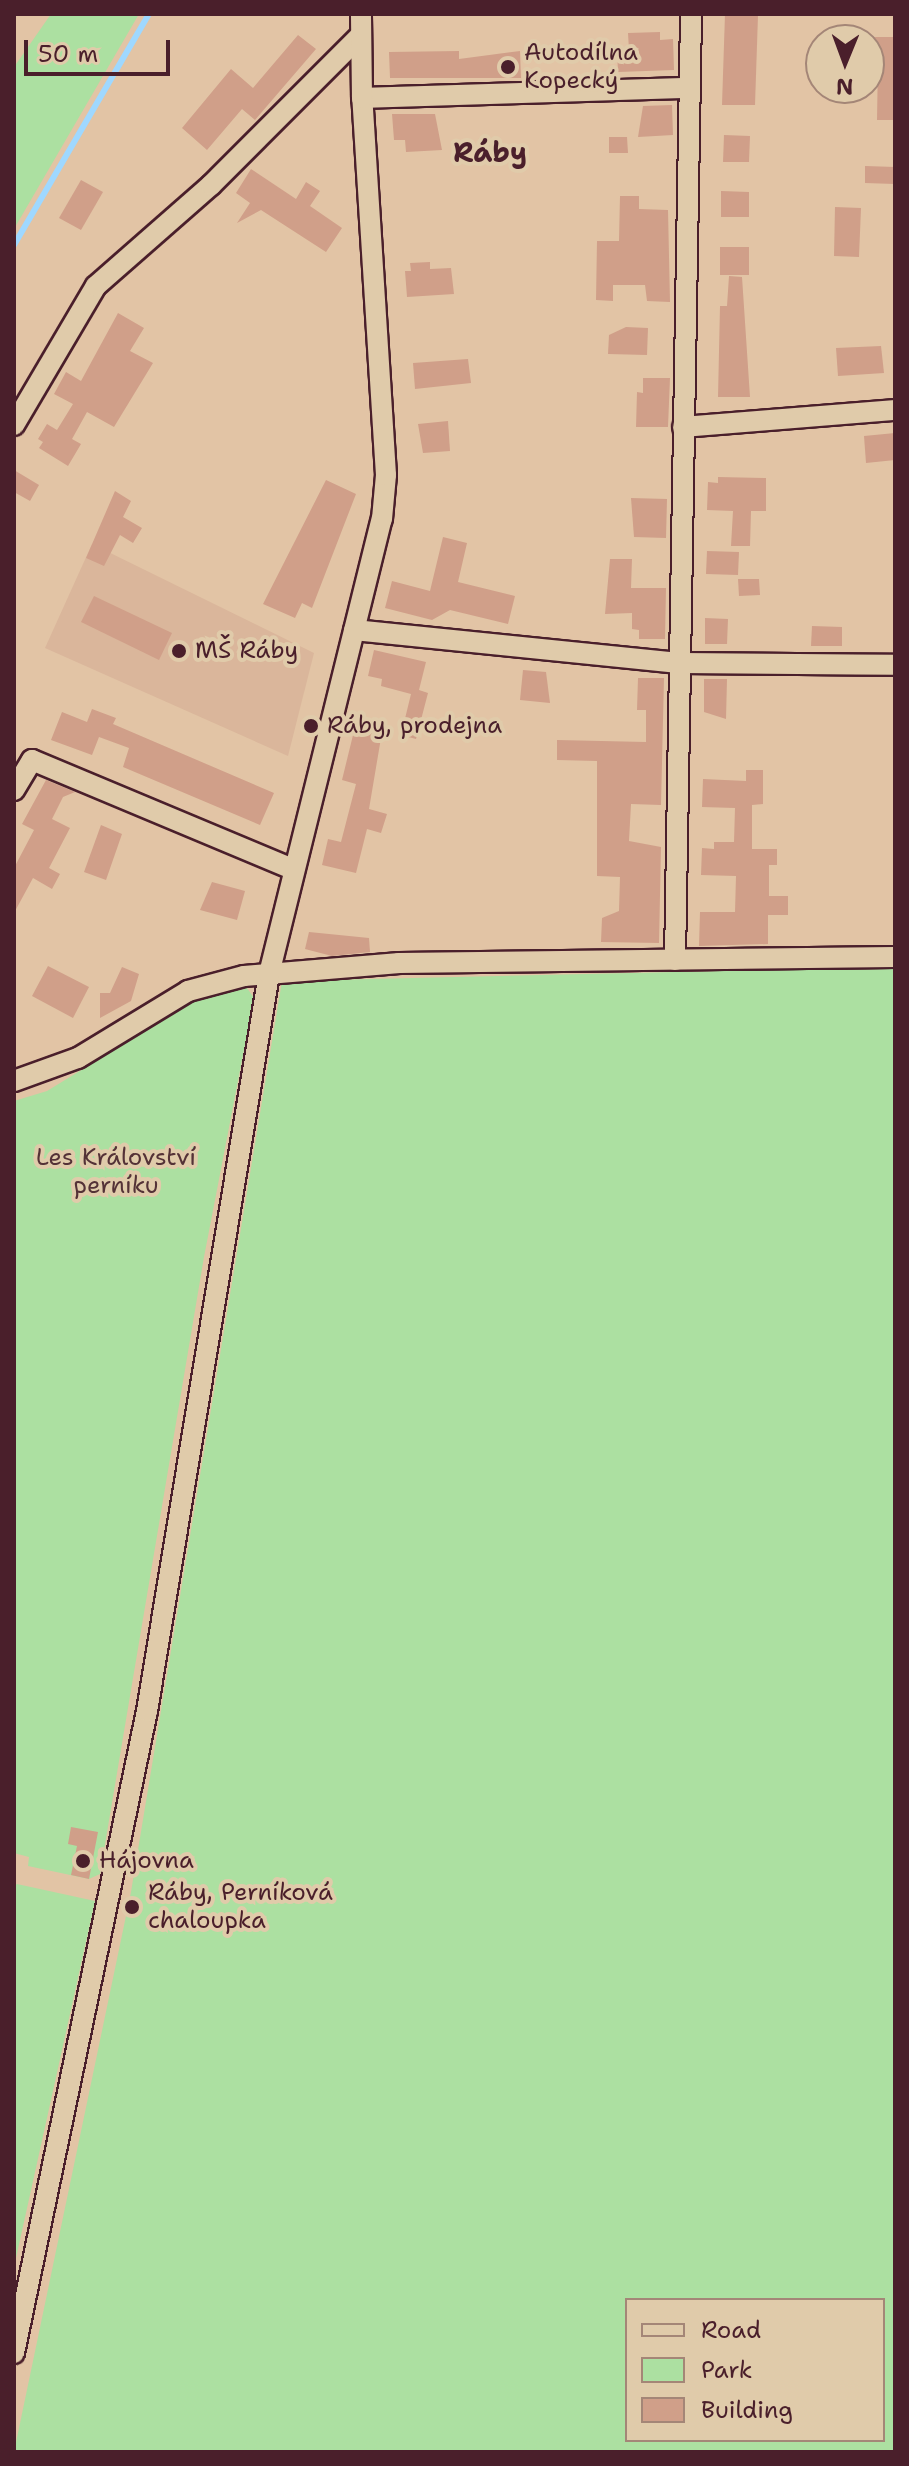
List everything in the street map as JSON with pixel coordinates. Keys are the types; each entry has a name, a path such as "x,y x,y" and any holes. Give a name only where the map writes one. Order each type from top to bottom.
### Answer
{"street":[{"path":"14,2353 147,1711 269,974 382,519 386,475 362,98 361,14"},
{"path":"675,960 691,14"},
{"path":"14,425 96,286 211,185 359,37"},
{"path":"362,98 689,88"},
{"path":"683,427 895,410"},
{"path":"354,630 681,663 895,665"},
{"path":"14,790 32,760 293,869"},
{"path":"14,1081 78,1058 188,991 269,974 399,963 895,957"}],"shaded area":[{"name":"MŠ Ráby","path":"92,544 314,653 288,756 45,648"}],"green space":[{"path":"51,14 139,14 14,229 14,67"},
{"path":"895,967 895,2452 14,2452 131,1892 282,981"},
{"name":"Les Království perníku","path":"236,987 247,988 254,998 204,1257 100,1874 89,1879 28,1866 29,1857 14,1853 14,1101 47,1091 204,995"},
{"path":"17,1884 95,1901 14,2267 14,1886"}],"building":[{"path":"725,14 758,15 755,105 722,105"},
{"path":"660,32 660,40 673,39 674,70 618,72 617,50 629,50 628,33"},
{"path":"298,35 316,49 255,120 242,109 207,150 182,128 231,69 253,88"},
{"path":"885,37 895,37 895,120 877,120 877,104 885,104"},
{"path":"459,51 459,59 520,51 521,78 390,78 389,52"},
{"path":"672,105 673,135 638,137 643,106"},
{"path":"392,114 435,114 442,150 406,152 405,140 394,140"},
{"path":"724,135 750,136 749,162 723,162"},
{"path":"609,137 627,137 628,153 609,153"},
{"path":"865,166 895,167 895,184 865,183"},
{"path":"251,169 296,199 306,182 320,191 310,206 342,228 326,252 261,210 237,223 250,203 236,193"},
{"path":"81,180 103,192 81,230 59,218"},
{"path":"721,191 749,192 749,217 721,217"},
{"path":"620,196 639,196 639,209 668,210 670,302 647,301 645,285 613,285 613,301 596,300 597,241 619,241"},
{"path":"835,207 861,208 859,257 834,256"},
{"path":"720,247 749,247 749,275 720,275"},
{"path":"430,262 430,269 451,268 454,294 407,297 405,271 411,271 410,263"},
{"path":"729,276 742,277 750,397 718,397 720,306 727,306"},
{"path":"118,313 144,328 130,351 153,363 114,427 87,412 72,439 81,444 68,466 39,448 43,442 38,439 47,424 57,430 73,404 54,394 66,372 81,381"},
{"path":"626,327 648,328 647,355 608,354 609,335"},
{"path":"881,346 884,373 838,376 836,348"},
{"path":"468,359 471,383 415,389 413,363"},
{"path":"643,378 670,378 668,427 636,427 637,392 643,393"},
{"path":"448,421 450,451 423,453 418,424"},
{"path":"895,433 895,460 866,463 864,436"},
{"path":"14,470 39,485 30,501 14,492"},
{"path":"718,477 766,478 766,511 751,511 750,546 731,546 733,511 707,510 708,482 718,483"},
{"path":"326,480 356,494 312,608 302,603 295,618 263,604"},
{"path":"115,491 131,501 123,517 142,528 133,543 120,535 104,566 86,558"},
{"path":"631,498 667,499 666,538 634,537"},
{"path":"443,537 467,543 458,582 515,596 508,624 450,610 432,620 385,608 392,581 430,591"},
{"path":"707,551 739,552 738,575 706,574"},
{"path":"610,559 632,559 631,588 666,588 665,639 639,639 639,630 632,629 632,613 605,614"},
{"path":"738,579 759,579 760,595 739,596"},
{"path":"94,596 172,633 159,660 81,622"},
{"path":"705,618 728,619 727,644 705,644"},
{"path":"812,626 842,627 842,646 811,646"},
{"path":"374,650 426,662 419,690 428,693 416,739 401,735 411,694 381,686 382,679 368,676"},
{"path":"523,670 546,672 550,703 520,700"},
{"path":"638,678 664,678 661,805 631,804 629,841 661,847 659,943 601,942 602,918 619,911 620,877 597,876 597,761 557,760 557,740 646,742 646,710 637,710"},
{"path":"704,679 727,679 726,719 704,712"},
{"path":"92,709 116,718 113,724 274,793 260,825 123,767 129,748 99,737 92,755 51,740 62,712 87,722"},
{"path":"366,727 382,732 369,809 387,814 381,833 367,829 356,873 322,865 328,839 341,842 356,784 342,780 354,731 365,733"},
{"path":"746,770 763,770 763,804 752,805 752,849 777,849 777,865 769,865 769,896 788,896 788,915 768,915 768,944 699,946 700,912 735,912 736,876 701,875 702,848 714,849 714,842 734,842 735,808 702,807 703,779 746,781"},
{"path":"46,780 75,792 63,797 52,819 70,828 49,868 60,874 52,889 33,878 14,913 14,868 34,830 22,824"},
{"path":"101,825 122,834 106,880 84,872"},
{"path":"212,882 245,891 237,920 200,910"},
{"path":"309,932 369,938 370,952 332,956 305,949"},
{"path":"48,966 89,987 73,1018 32,996"},
{"path":"122,967 139,974 131,1001 100,1018 100,993 110,993"},
{"name":"Hájovna","path":"71,1827 98,1832 89,1879 71,1875 77,1846 68,1844"}],"waterway":[{"path":"14,245 149,14"}],"place":[{"name":"Autodílna Kopecký","path":"508,67"},
{"name":"MŠ Ráby","path":"179,651"},
{"name":"Ráby, prodejna","path":"311,726"},
{"name":"Hájovna","path":"83,1861"},
{"name":"Ráby, Perníková chaloupka","path":"132,1907"}],"district":[{"name":"Ráby","path":"490,152"}]}
